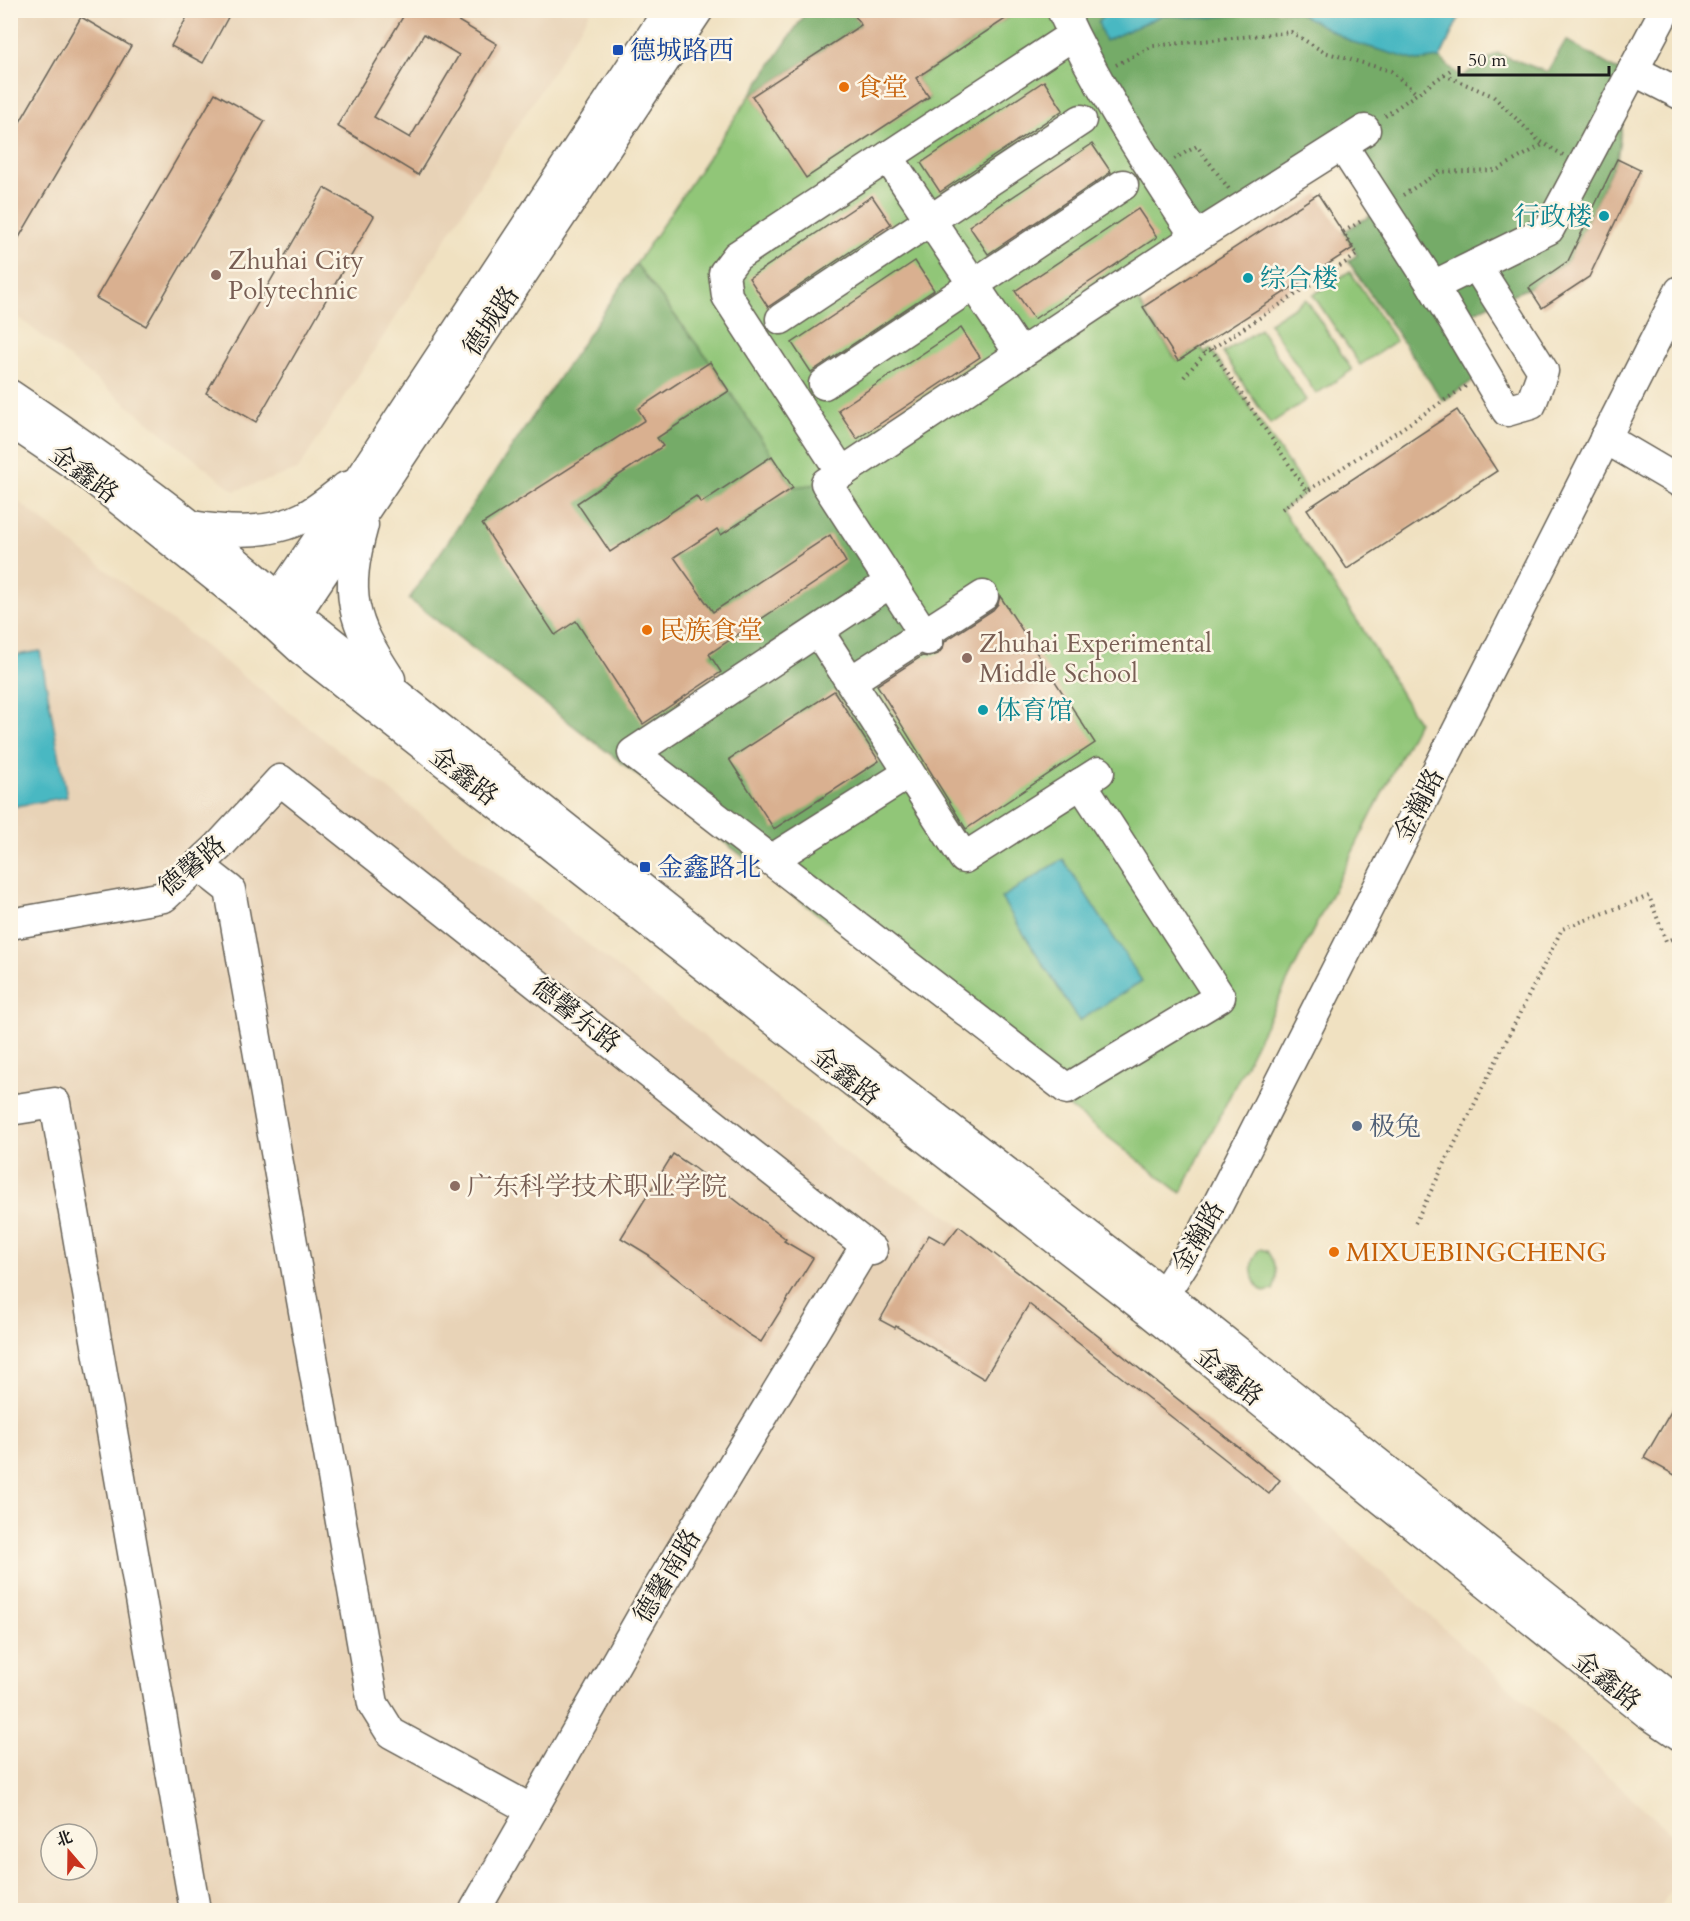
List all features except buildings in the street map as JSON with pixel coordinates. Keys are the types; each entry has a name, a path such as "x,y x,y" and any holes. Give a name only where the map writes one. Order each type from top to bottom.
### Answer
{"street":[{"name":"德城路","path":"281,615 363,474 669,10"},
{"name":"德城路","path":"281,615 369,504 698,10"},
{"path":"1433,286 1549,229 1632,70 1667,10 1680,16"},
{"path":"842,473 727,296 724,273 737,256 888,157 1068,23 1113,110 1196,237"},
{"path":"1632,70 1680,94"},
{"path":"781,319 1081,120"},
{"path":"926,637 826,483 1196,237 1353,138 1383,208 1433,286 1506,411 1531,404 1543,371 1476,265"},
{"path":"888,157 1020,354"},
{"path":"824,384 1123,185"},
{"name":"金瀚路","path":"1157,1303 1205,1230 1680,291"},
{"name":"金鑫路","path":"10,395 88,447 256,578 302,650 692,956 1157,1303 1680,1704"},
{"name":"金鑫路","path":"10,421 81,469 281,615 402,698 1157,1303 1646,1712 1680,1735"},
{"path":"1605,438 1680,482"},
{"path":"192,526 218,530 274,528 303,518 363,474"},
{"path":"369,504 355,554 352,583 354,607 362,632 373,654 402,698"},
{"path":"818,631 964,858 1090,777 1220,997 1067,1089 633,753 891,582"},
{"path":"851,681 926,637 983,596"},
{"path":"771,860 909,773"},
{"name":"德馨路","path":"10,924 164,897 219,846 280,780"},
{"name":"德馨东路","path":"280,780 869,1247"},
{"path":"198,866 230,890 373,1704 391,1733 532,1810"},
{"path":"10,1110 55,1103 195,1911"},
{"name":"德馨南路","path":"475,1911 658,1589 869,1247"}],"path":[{"path":"1110,59 1114,66 1153,46 1291,32 1324,52 1391,71 1417,94"},
{"path":"1353,138 1452,69"},
{"path":"1444,75 1493,96 1538,140 1582,166"},
{"path":"1184,376 1205,353 1357,255 1343,232 1439,172 1497,170 1544,144"},
{"path":"1166,154 1171,161 1197,146 1229,189 1239,183"},
{"path":"1200,347 1205,353"},
{"path":"1211,349 1307,491"},
{"path":"1282,510 1484,373"},
{"path":"1415,1223 1562,929 1649,896 1666,941 1680,936"}],"shaded area":[{"name":"Zhuhai City Polytechnic","path":"10,11 591,11 298,470 234,491 11,311"},
{"name":"广东科学技术职业学院","path":"10,495 666,1005 858,1163 940,1210 1279,1480 1679,1840 1679,1875 1659,1910 11,1910"}],"green space":[{"path":"1019,10 1062,11 1196,237 1126,283 1177,361 1200,347 1205,353 1211,349 1307,491 1282,510 1362,628 1418,722 1181,1193 758,868 851,681 793,488 710,362 636,264 751,94 805,175 929,98 916,78"},
{"path":"807,11 858,11 853,14 861,25 752,96 751,94"},
{"path":"1062,11 1462,11 1440,58 1461,77 1497,53 1547,72 1566,40 1629,77 1617,159 1568,261 1529,288 1498,300 1455,322 1484,373 1443,401 1348,261 1357,255 1343,232 1383,208 1342,145 1196,237"},
{"path":"636,264 710,362 793,487 826,483 924,634 851,681 909,773 758,868 409,599"},
{"path":"1350,271 1396,341 1360,365 1313,295"},
{"path":"1306,299 1352,370 1316,394 1269,323"},
{"path":"1260,329 1306,400 1270,424 1223,353"},
{"path":"1260,1249 1267,1251 1276,1275 1273,1290 1264,1292 1253,1278 1252,1272 1253,1259"}],"water":[{"path":"1108,11 1257,11 1202,18 1163,15 1105,41 1098,22"},
{"path":"1287,11 1462,11 1440,58 1417,61 1352,42 1297,12"},
{"path":"40,651 67,797 11,807 11,656"},
{"path":"1063,859 1142,981 1079,1021 1001,898"}],"place":[{"name":"德城路西","path":"618,50"},
{"name":"食堂","path":"844,87"},
{"name":"行政楼","path":"1604,216"},
{"name":"Zhuhai City Polytechnic","path":"216,275"},
{"name":"综合楼","path":"1248,278"},
{"name":"民族食堂","path":"647,630"},
{"name":"Zhuhai Experimental Middle School","path":"967,658"},
{"name":"体育馆","path":"983,710"},
{"name":"金鑫路北","path":"645,867"},
{"name":"极兔","path":"1357,1126"},
{"name":"广东科学技术职业学院","path":"455,1186"},
{"name":"MIXUEBINGCHENG","path":"1334,1252"}]}
